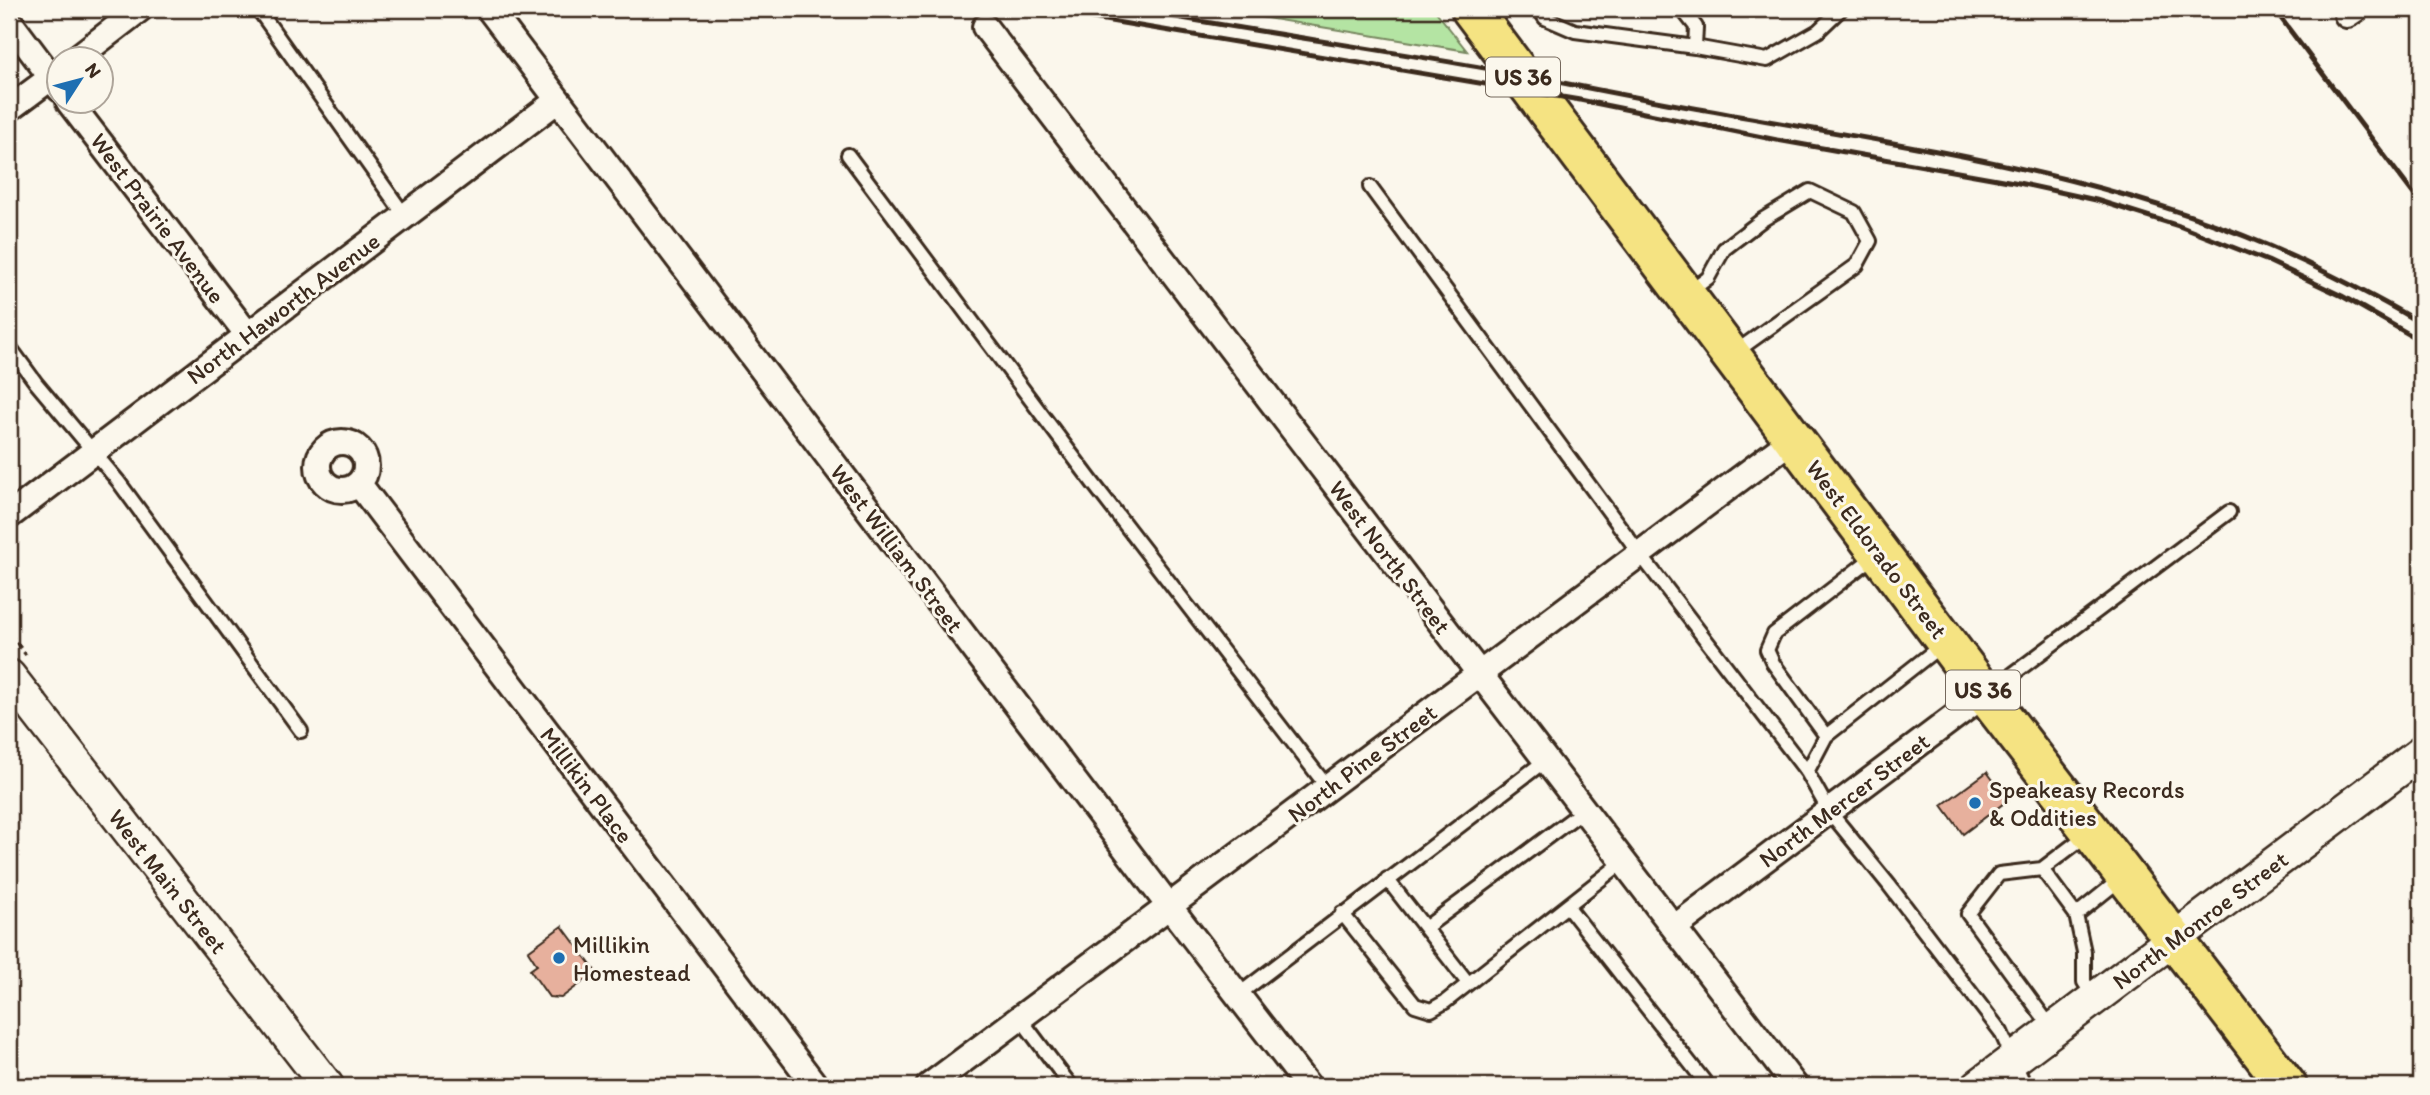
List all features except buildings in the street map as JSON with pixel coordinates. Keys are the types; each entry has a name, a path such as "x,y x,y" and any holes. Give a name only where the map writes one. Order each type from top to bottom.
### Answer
{"main road":[{"name":"West Eldorado Street","path":"1471,9 1985,694 2287,1086"}],"street":[{"path":"92,46 141,9"},
{"name":"West William Street","path":"489,9 1308,1086"},
{"path":"9,21 46,66"},
{"name":"West North Street","path":"985,27 1675,927 1785,1083"},
{"path":"9,109 46,86"},
{"name":"North Haworth Avenue","path":"9,516 558,100"},
{"name":"West Prairie Avenue","path":"80,116 248,335"},
{"name":"North Pine Street","path":"929,1086 1793,439"},
{"name":"Millikin Place","path":"359,484 820,1086"},
{"name":"West Main Street","path":"9,676 327,1086"},
{"name":"North Mercer Street","path":"1675,927 1985,694"},
{"name":"North Monroe Street","path":"1978,1086 2019,1073 2053,1030 2421,753"}],"lane":[{"path":"258,9 405,216"},
{"path":"1539,9 1545,18 1575,32 1696,47 1767,60 1818,31 1841,9"},
{"path":"1682,9 1696,27 1696,47"},
{"path":"848,155 1093,483 1328,788"},
{"path":"1370,187 1640,554 1807,772 1829,811 2001,1032 2019,1073"},
{"path":"1686,295 1708,278 1724,249 1762,220 1810,191 1854,212 1870,241 1857,265 1731,356"},
{"path":"9,346 185,571 301,731"},
{"name":"North Mercer Street","path":"1985,694 2229,512"},
{"path":"1826,736 1773,663 1767,650 1774,634 1879,553"},
{"path":"1807,772 1826,736 1946,642"},
{"path":"1238,995 1342,913 1546,760"},
{"path":"1426,928 1584,810"},
{"path":"2053,1030 1968,914 1999,874 2042,869 2091,832"},
{"path":"1342,913 1415,1005 1431,1010 1568,907 1624,861"},
{"path":"2042,869 2076,915 2084,952 2084,982 2096,999"},
{"path":"2076,915 2125,876"},
{"path":"1387,879 1468,983"},
{"path":"1568,907 1704,1085"},
{"path":"1020,1018 1071,1086"}],"green space":[{"path":"1212,9 1434,9 1467,51"}],"railway":[{"path":"1039,9 1580,100 2096,200 2179,226 2268,261 2342,296 2421,341"},
{"path":"1130,9 1492,69 1675,105 1867,138 2105,189 2258,241 2355,287 2421,324"},
{"path":"2274,9 2421,204"}],"place":[{"name":"Speakeasy Records & Oddities","path":"1975,803"},
{"name":"Millikin Homestead","path":"559,958"}]}
